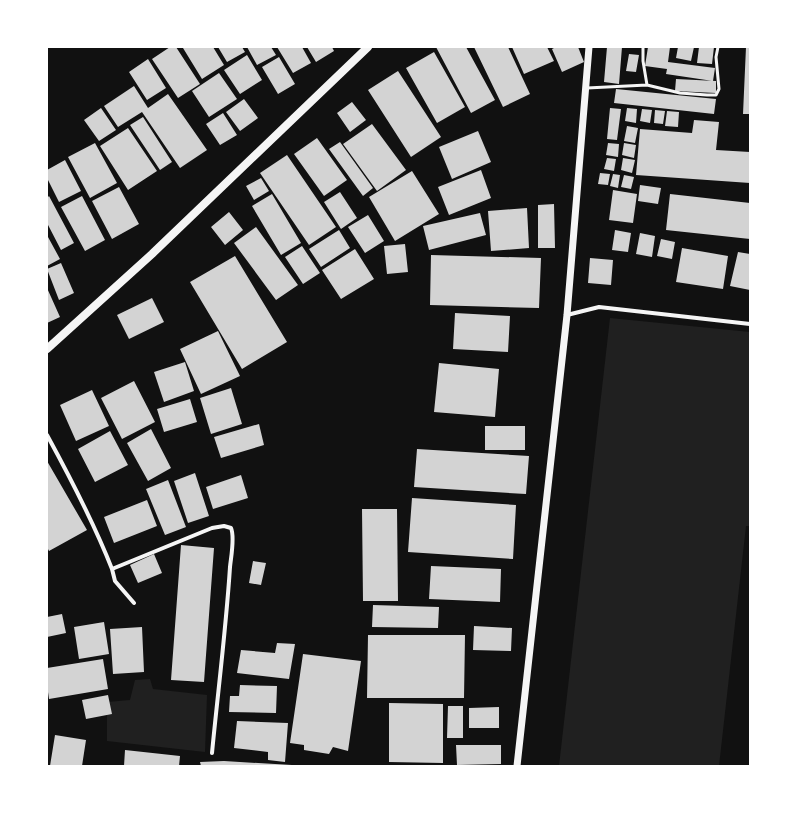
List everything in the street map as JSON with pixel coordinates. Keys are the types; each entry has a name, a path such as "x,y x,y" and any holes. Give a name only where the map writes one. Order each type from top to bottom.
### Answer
{"main road":[{"path":"47,349 152,254 368,47"}],"street":[{"path":"517,766 567,315 589,47"},
{"path":"567,315 599,307 750,324"},
{"path":"47,435 77,491 101,541 115,581 134,603"},
{"path":"112,569 212,528 224,526 231,528 232,539 229,580 212,753"}],"lane":[{"path":"643,47 643,61 647,85"},
{"path":"585,88 647,85 680,93 707,95 716,94 720,89 716,57 718,47"}],"shaded area":[{"path":"610,318 750,332 750,526 746,526 719,766 559,766"},
{"path":"150,679 153,689 207,695 205,752 107,741 107,702 130,700 135,680"}],"building":[{"path":"170,47 176,47 200,84 178,98 152,59"},
{"path":"213,47 224,65 202,79 183,48"},
{"path":"218,47 242,47 245,52 227,62"},
{"path":"247,47 271,47 276,55 257,65"},
{"path":"277,47 302,47 311,63 293,73"},
{"path":"307,47 332,47 334,51 316,62"},
{"path":"436,47 466,47 495,100 471,113"},
{"path":"474,47 508,47 530,94 503,107"},
{"path":"512,47 547,47 554,61 524,74"},
{"path":"556,47 578,47 584,62 562,72 552,49"},
{"path":"607,47 622,47 619,84 604,82"},
{"path":"648,47 670,47 668,62 715,68 713,81 666,74 667,69 645,66"},
{"path":"678,47 694,47 691,61 676,58"},
{"path":"699,47 714,47 712,64 697,63"},
{"path":"746,47 750,47 750,114 743,114"},
{"path":"434,52 465,107 437,123 406,68"},
{"path":"629,54 639,55 636,72 626,71"},
{"path":"247,55 262,80 240,94 224,70"},
{"path":"279,57 295,84 278,94 262,67"},
{"path":"148,59 166,88 147,100 129,72"},
{"path":"398,71 441,137 411,157 368,90"},
{"path":"219,73 237,99 209,117 192,91"},
{"path":"676,79 716,81 716,93 675,91"},
{"path":"134,86 148,108 168,94 207,150 180,168 142,112 118,127 104,106"},
{"path":"616,89 716,99 714,114 614,103"},
{"path":"244,99 258,118 240,131 226,112"},
{"path":"352,102 366,120 350,132 337,113"},
{"path":"101,108 116,130 99,141 84,120"},
{"path":"610,108 621,109 617,140 607,139"},
{"path":"627,108 637,109 636,123 625,121"},
{"path":"642,109 652,110 650,123 640,121"},
{"path":"655,110 665,111 663,124 654,123"},
{"path":"667,111 679,112 678,127 665,126"},
{"path":"223,113 237,135 220,145 206,124"},
{"path":"143,117 172,162 160,170 130,125"},
{"path":"694,120 719,122 716,150 750,152 750,183 636,175 640,129 692,133"},
{"path":"372,124 406,170 377,191 343,144"},
{"path":"627,126 638,128 635,143 624,141"},
{"path":"128,128 157,171 128,190 100,146"},
{"path":"478,131 491,162 452,179 439,147"},
{"path":"317,138 347,180 324,196 294,154"},
{"path":"340,142 373,188 363,196 329,149"},
{"path":"95,143 117,183 90,198 68,157"},
{"path":"608,143 619,144 618,157 606,155"},
{"path":"624,143 636,145 634,158 622,155"},
{"path":"287,155 336,227 309,245 260,173"},
{"path":"607,158 616,159 614,171 604,169"},
{"path":"623,158 635,160 632,173 621,170"},
{"path":"65,160 81,191 59,202 47,178 47,170"},
{"path":"481,170 491,198 449,215 438,187"},
{"path":"412,171 439,214 395,241 369,197"},
{"path":"600,173 610,174 608,185 598,184"},
{"path":"613,174 620,175 618,188 610,186"},
{"path":"624,175 634,177 631,189 621,187"},
{"path":"261,178 269,191 254,200 246,186"},
{"path":"640,185 661,188 658,204 638,201"},
{"path":"119,187 139,224 112,239 92,201"},
{"path":"613,190 637,194 633,223 609,220"},
{"path":"340,192 357,218 341,229 324,202"},
{"path":"272,194 301,243 281,255 252,206"},
{"path":"670,194 750,203 750,239 666,230"},
{"path":"49,196 74,243 61,250 47,223 47,198"},
{"path":"82,196 105,240 85,251 61,207"},
{"path":"554,204 555,248 538,248 538,205"},
{"path":"527,208 529,248 491,251 488,211"},
{"path":"229,212 243,230 225,245 211,227"},
{"path":"480,213 486,235 429,250 423,226"},
{"path":"368,215 384,241 365,253 348,227"},
{"path":"256,227 298,285 276,300 234,243"},
{"path":"339,230 350,248 321,267 309,249"},
{"path":"615,230 631,233 628,252 612,250"},
{"path":"640,233 655,236 652,257 636,254"},
{"path":"48,237 60,259 47,266 47,238"},
{"path":"661,239 675,242 672,259 657,256"},
{"path":"405,244 408,272 387,274 384,246"},
{"path":"302,246 320,273 303,284 285,257"},
{"path":"682,248 728,256 723,289 676,282"},
{"path":"355,249 374,279 341,299 322,270"},
{"path":"738,252 750,254 750,290 730,286"},
{"path":"431,255 541,258 539,308 430,305"},
{"path":"235,256 287,342 242,369 190,282"},
{"path":"590,258 613,260 611,285 588,283"},
{"path":"61,263 74,293 59,300 47,269"},
{"path":"47,288 60,317 47,323"},
{"path":"152,298 164,322 129,339 117,315"},
{"path":"455,313 510,316 508,352 453,349"},
{"path":"218,331 240,376 201,394 180,349"},
{"path":"185,362 194,391 164,402 154,372"},
{"path":"439,363 499,369 495,417 434,412"},
{"path":"134,381 155,422 122,439 101,398"},
{"path":"231,388 242,424 211,434 200,398"},
{"path":"92,390 109,426 76,441 60,405"},
{"path":"190,399 197,422 164,432 157,409"},
{"path":"259,424 264,445 221,458 214,437"},
{"path":"485,426 525,426 525,450 485,450"},
{"path":"151,429 171,468 148,481 127,443"},
{"path":"110,431 128,465 95,482 78,449"},
{"path":"417,449 529,456 526,494 414,487"},
{"path":"47,461 87,530 49,551 47,547"},
{"path":"195,473 209,516 188,523 174,481"},
{"path":"241,475 248,498 213,509 206,487"},
{"path":"168,480 186,527 165,535 146,489"},
{"path":"412,498 516,505 513,559 408,552"},
{"path":"147,500 157,526 114,543 104,517"},
{"path":"362,509 397,509 398,601 363,601"},
{"path":"181,545 214,548 204,682 171,680"},
{"path":"154,554 162,573 138,583 130,565"},
{"path":"253,561 266,563 261,585 249,583"},
{"path":"431,566 501,569 500,602 429,599"},
{"path":"373,605 439,607 438,628 372,627"},
{"path":"62,614 66,633 47,637 47,617"},
{"path":"104,622 109,654 79,659 74,627"},
{"path":"474,626 512,628 511,651 473,650"},
{"path":"142,627 144,672 113,674 110,629"},
{"path":"368,635 465,635 464,698 367,698"},
{"path":"277,643 295,644 289,679 237,673 241,650 275,653"},
{"path":"303,654 361,661 348,751 333,747 329,754 304,750 304,745 290,743"},
{"path":"103,659 108,689 49,699 47,668"},
{"path":"240,685 277,686 276,713 229,712 230,696 239,696"},
{"path":"108,695 112,714 86,719 82,700"},
{"path":"389,703 443,704 443,763 389,762"},
{"path":"448,706 463,706 463,738 447,738"},
{"path":"499,707 499,728 469,728 469,708"},
{"path":"237,721 288,723 285,762 268,760 268,752 234,748"},
{"path":"55,735 86,740 82,766 50,766"},
{"path":"456,745 501,745 501,764 457,765"},
{"path":"125,750 180,756 179,766 124,766"},
{"path":"224,761 292,766 201,766 200,762"}]}
